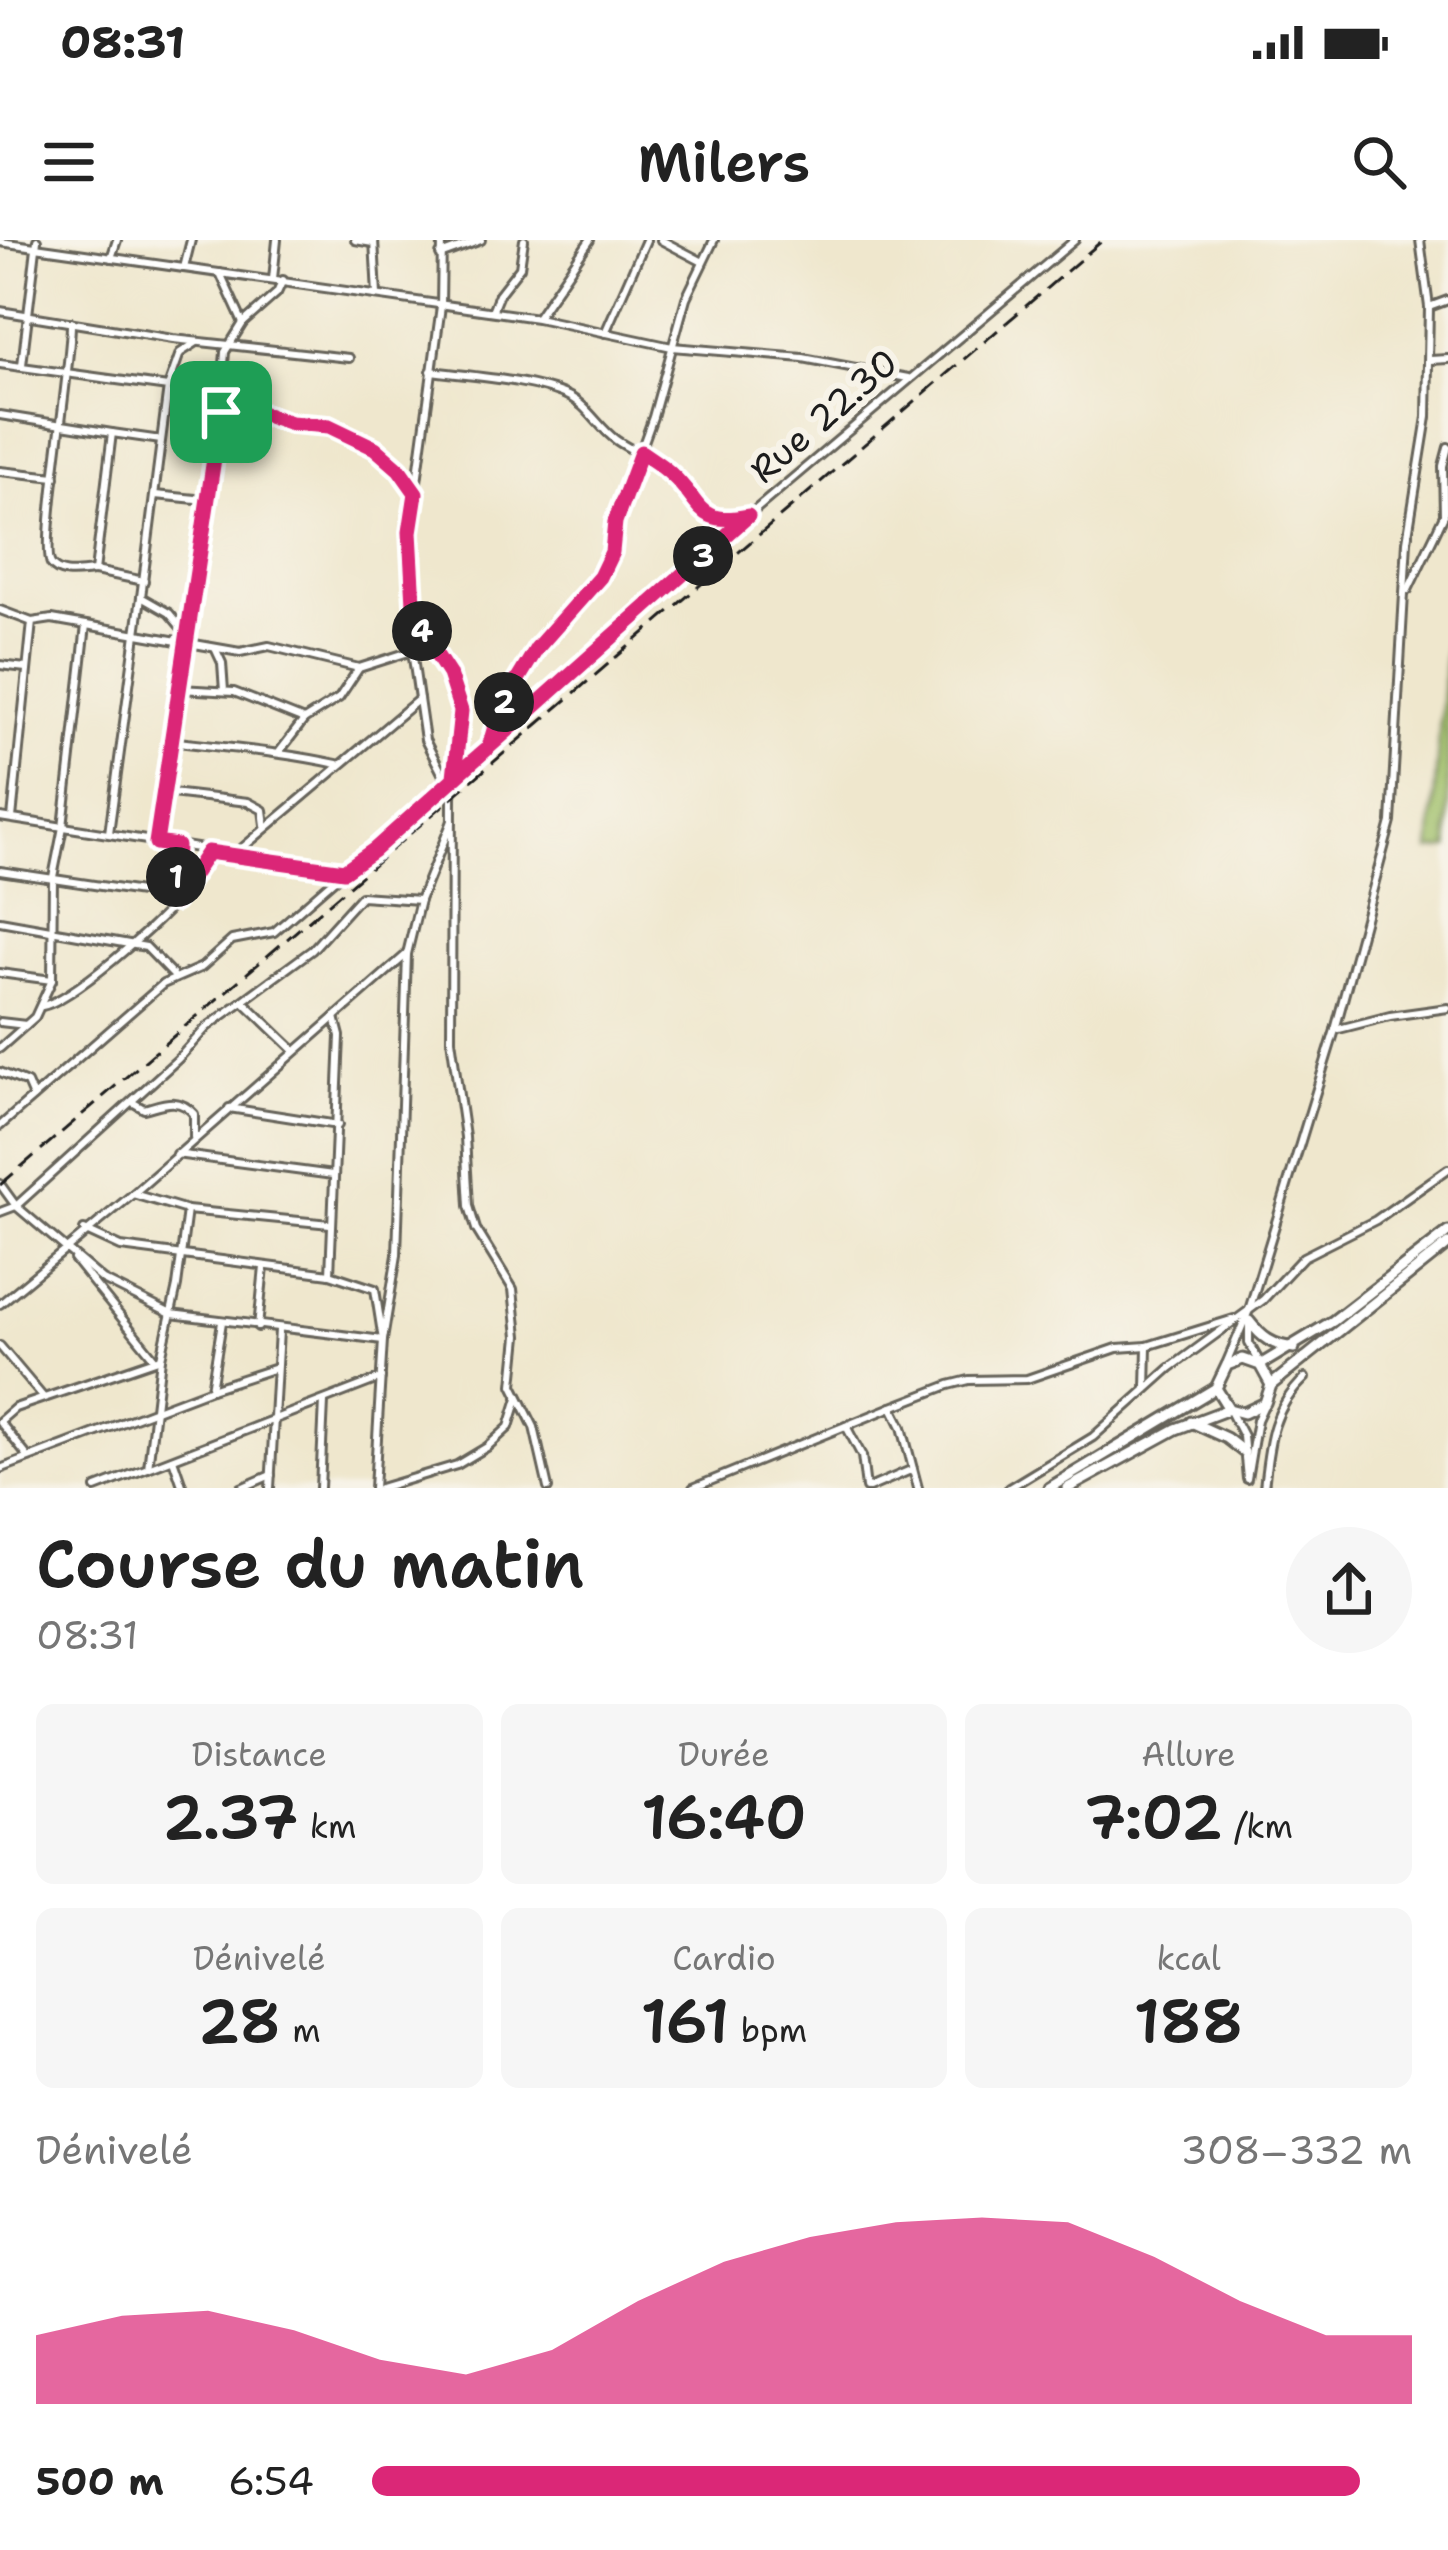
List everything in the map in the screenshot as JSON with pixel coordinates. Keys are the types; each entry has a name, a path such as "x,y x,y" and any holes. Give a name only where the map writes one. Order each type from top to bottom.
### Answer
{"main road":[{"path":"1260,1365 1294,1348 1448,1232"},
{"path":"1068,1488 1191,1422 1229,1409 1244,1414 1265,1403 1271,1384 1448,1244"},
{"path":"1249,1315 1260,1336 1294,1348"},
{"path":"1048,1488 1216,1388 1223,1369 1243,1359 1260,1365 1271,1384"},
{"path":"1216,1388 1229,1409"},
{"path":"1191,1422 1244,1452"}],"street":[{"path":"111,258 117,240"},
{"path":"184,268 191,240"},
{"path":"156,843 221,412 224,358 244,323 277,293 277,240"},
{"path":"355,240 373,242 377,295"},
{"path":"442,240 441,306 410,532 412,651 425,740 451,780"},
{"path":"440,255 481,240"},
{"path":"492,313 520,267 524,240"},
{"path":"537,318 590,240"},
{"path":"605,333 646,240"},
{"path":"662,240 701,261"},
{"path":"489,747 500,709 537,648 600,577 612,552 615,522 672,346 701,261 714,240"},
{"name":"Rue 22.30","path":"0,1126 175,977 202,967 232,940 274,932 374,850 748,516 1076,240"},
{"path":"1223,1369 1249,1315 1335,1030 1391,822 1407,541 1427,417 1430,360 1420,240"},
{"path":"0,242 37,242 111,258 537,318 672,346 803,358 908,378"},
{"path":"22,365 37,242"},
{"path":"220,273 244,323"},
{"path":"1429,307 1448,300"},
{"path":"0,311 349,358"},
{"path":"71,322 48,558 61,572 94,571 144,581"},
{"path":"109,833 168,387 180,352 198,341"},
{"path":"1430,360 1448,359"},
{"path":"0,364 168,387"},
{"path":"431,371 504,380 570,397 616,441 674,476 698,511 728,520 748,516"},
{"path":"221,412 258,412 291,423 329,426 375,448 416,493"},
{"path":"0,415 161,440"},
{"path":"94,571 112,433"},
{"path":"1405,596 1444,515 1443,466 1448,447"},
{"path":"0,471 55,477"},
{"path":"155,494 207,500"},
{"path":"141,597 169,613 186,638"},
{"path":"0,610 32,622 52,619 136,635 186,638 240,652 268,646 359,668"},
{"path":"12,818 32,622"},
{"path":"415,622 449,674 461,711 451,780 451,1040 469,1206 476,1229 513,1289 518,1336 512,1378 534,1426 547,1486 535,1488"},
{"path":"0,1048 42,1006 52,980 53,877 86,625"},
{"path":"214,647 223,662 224,691"},
{"path":"280,751 304,720 339,698 359,668 412,651"},
{"path":"0,665 27,669"},
{"path":"179,689 224,691 304,720"},
{"path":"234,855 419,699"},
{"path":"170,741 252,753 280,751 304,760 339,764"},
{"path":"163,792 285,810"},
{"path":"263,810 264,828"},
{"path":"0,817 344,871"},
{"path":"452,821 420,900 406,954 397,1255 383,1340 377,1488 458,1465 495,1442 509,1427 518,1398"},
{"path":"156,896 175,888 177,846"},
{"path":"42,1006 62,999 142,936 175,902 208,852"},
{"path":"0,871 175,902"},
{"path":"0,1212 16,1206 207,1027 312,950 361,896 420,900"},
{"path":"0,921 146,947 175,977"},
{"path":"0,1304 406,954"},
{"path":"0,973 52,980"},
{"path":"244,1002 295,1051"},
{"path":"1335,1030 1448,1008"},
{"path":"330,1274 340,1036 335,1017"},
{"path":"0,1022 26,1025"},
{"path":"0,1072 27,1083 33,1097"},
{"path":"132,1102 144,1109 168,1102 185,1106 194,1114 194,1139"},
{"path":"230,1108 338,1125"},
{"path":"176,1154 335,1175"},
{"path":"693,1488 968,1380 1027,1379 1117,1348 1147,1346 1249,1315 1303,1257 1376,1220 1448,1169"},
{"path":"0,1184 16,1206 103,1280 170,1314 383,1340"},
{"path":"133,1194 187,1210 332,1224"},
{"path":"148,1468 157,1409 158,1358 187,1210"},
{"path":"84,1230 121,1246 330,1274 375,1289 383,1340"},
{"path":"64,1247 158,1358"},
{"path":"258,1327 263,1267"},
{"path":"1249,1315 1249,1343 1260,1365"},
{"path":"1010,1488 1093,1437 1237,1318"},
{"path":"211,1388 222,1322"},
{"path":"270,1488 279,1330"},
{"path":"0,1346 44,1397"},
{"path":"1147,1346 1147,1389"},
{"path":"28,1458 0,1421 14,1408 158,1358"},
{"path":"0,1468 275,1368"},
{"path":"96,1488 381,1378"},
{"path":"1264,1488 1271,1427 1282,1404 1305,1378"},
{"path":"320,1488 324,1401"},
{"path":"1246,1484 1257,1420 1265,1403"},
{"path":"892,1407 902,1427 917,1488"},
{"path":"1229,1409 1243,1436 1246,1484"},
{"path":"846,1426 862,1456 868,1488 913,1469"},
{"path":"173,1459 183,1488"},
{"path":"241,1488 271,1475"}],"green space":[{"path":"1448,619 1448,848 1430,850"}],"railway":[{"path":"0,1185 1103,240"}],"route":[{"path":"221,412 156,843 177,846 175,888 156,896 175,902 208,852 344,871 374,850 489,747 500,709 537,648 600,577 612,552 615,522 641,452 674,476 698,511 728,520 748,516 489,747 454,777 461,711 449,674 415,622 410,532 416,493 375,448 329,426 291,423 266,413 221,412"}]}
